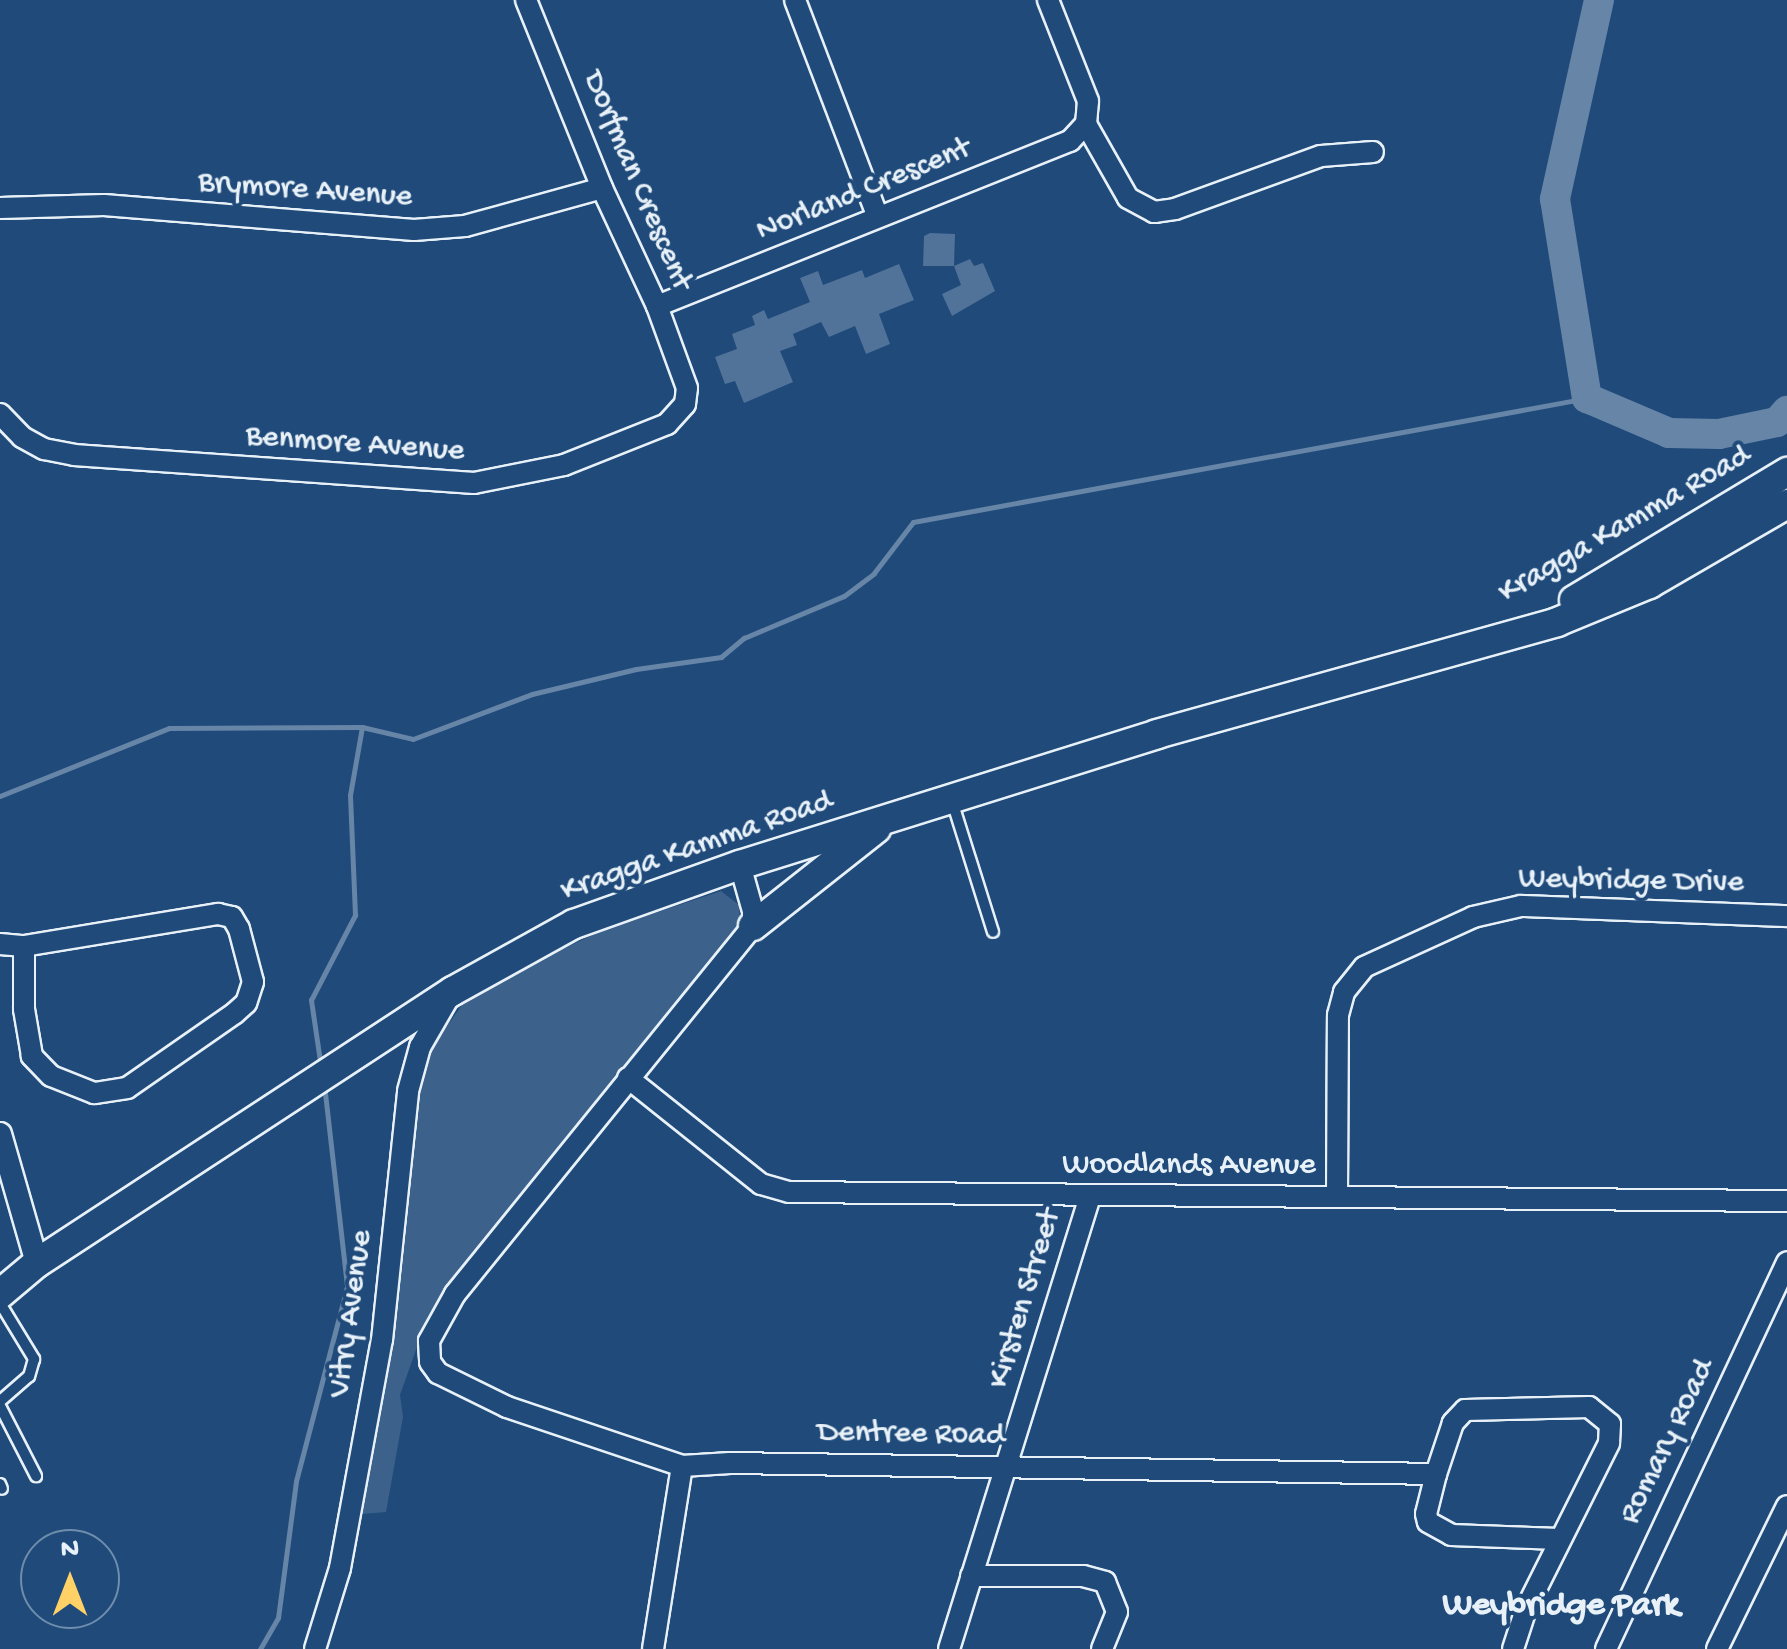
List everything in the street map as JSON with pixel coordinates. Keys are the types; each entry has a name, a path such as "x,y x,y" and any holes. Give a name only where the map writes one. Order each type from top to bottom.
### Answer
{"main road":[{"name":"Kragga Kamma Road","path":"1498,638 1570,602 1787,472"},
{"name":"Kragga Kamma Road","path":"0,1294 38,1263 453,991 574,924 740,865 1158,734 1557,622 1649,584 1787,504"},
{"path":"753,926 889,818"}],"street":[{"name":"Dorfman Crescent","path":"526,0 602,188 657,306 687,388"},
{"path":"795,0 878,217"},
{"path":"1048,0 1082,81 1088,102 1086,124 1128,198 1154,212 1175,209 1320,156 1373,152"},
{"name":"Norland Crescent","path":"657,306 1070,142 1086,124"},
{"name":"Brymore Avenue","path":"0,208 104,205 414,230 466,226 602,188"},
{"name":"Benmore Avenue","path":"0,414 22,436 44,449 74,455 474,483 564,465 666,424 685,404 687,388"},
{"path":"628,1078 753,926 753,910 740,865"},
{"name":"Weybridge Drive","path":"1337,1196 1338,1015 1344,992 1364,967 1473,916 1520,906 1787,916"},
{"path":"0,944 24,946 218,914 232,917 239,928 253,982 246,1003 235,1013 127,1088 94,1093 51,1076 32,1056 24,1009 24,946"},
{"name":"Vitry Avenue","path":"315,1649 340,1568 382,1340 413,1066 453,991"},
{"name":"Woodlands Avenue","path":"628,1078 773,1189 827,1194 1787,1202"},
{"name":"Dentree Road","path":"628,1078 455,1294 429,1341 430,1362 438,1373 474,1394 682,1466 730,1463 1436,1474"},
{"path":"0,1134 38,1263"},
{"name":"Kirsten Street","path":"948,1649 1090,1196"},
{"name":"Romary Road","path":"1606,1649 1787,1262"},
{"path":"1512,1649 1559,1539 1610,1442 1610,1424 1589,1406 1465,1410 1454,1423 1436,1474 1426,1514 1428,1522 1441,1532 1559,1539"},
{"path":"652,1649 682,1466"},
{"path":"1717,1649 1787,1506"},
{"path":"971,1576 1083,1576 1105,1582 1117,1612 1102,1649"}],"lane":[{"path":"952,800 993,932"},
{"path":"0,1303 34,1359 29,1376 0,1403 36,1476"}],"shaded area":[{"path":"721,891 739,905 740,927 428,1316 400,1395 403,1417 386,1512 362,1514 395,1311 418,1080 427,1054 465,1001 531,964 601,931"}],"building":[{"path":"955,234 954,266 923,266 924,236"},
{"path":"970,259 974,266 983,263 995,291 952,316 942,294 961,285 954,266"},
{"path":"899,264 914,300 879,314 890,344 866,354 855,326 829,337 821,322 793,334 797,345 780,351 793,382 744,403 735,381 725,384 715,357 737,349 732,334 755,325 752,316 764,310 768,319 810,302 800,278 818,271 823,285 862,270 865,278"}],"waterway":[{"path":"1599,0 1555,199 1587,398 1669,433 1719,434 1777,422 1787,411"},
{"path":"0,796 169,728 362,727 413,739 532,694 636,669 721,657 744,638 844,596 874,573 913,522 1587,398"},
{"path":"320,1061 311,1000 355,915 350,795 362,727"},
{"path":"260,1649 278,1618 296,1481 347,1286 325,1093"}],"district":[{"name":"Weybridge Park","path":"1561,1607"}]}
